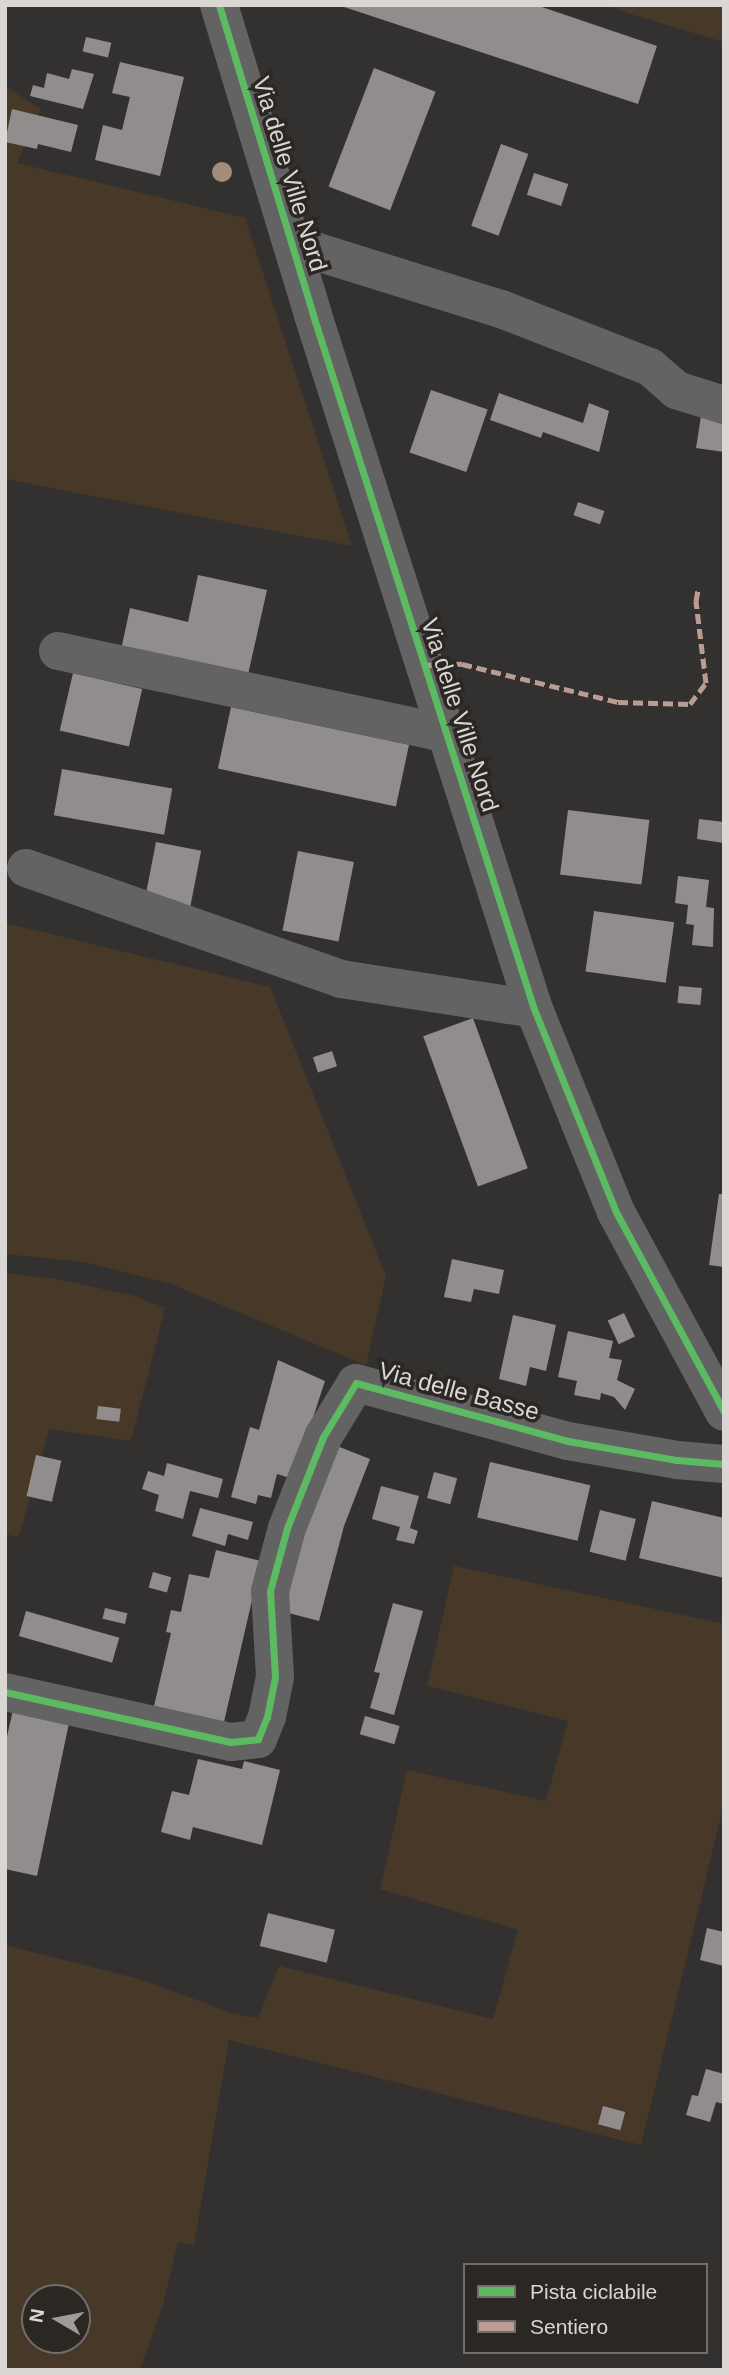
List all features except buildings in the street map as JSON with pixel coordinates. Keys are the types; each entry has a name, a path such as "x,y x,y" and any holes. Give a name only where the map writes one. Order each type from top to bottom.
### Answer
{"street":[{"name":"Via delle Ville Nord","path":"219,5 534,1009 616,1212 724,1412"},
{"path":"292,244 501,309 650,367 676,390 724,405"},
{"path":"58,650 447,734"},
{"path":"26,867 341,979 534,1009"},
{"name":"Via delle Basse","path":"5,1692 231,1742 258,1739 267,1717 275,1677 270,1591 280,1553 323,1437 356,1383 568,1441 677,1460 724,1464"}],"shaded area":[{"path":"604,5 724,5 724,42 637,16"},
{"path":"5,86 41,109 17,163 245,218 352,546 5,479"},
{"path":"5,923 270,987 386,1276 366,1365 171,1284 84,1262 5,1254"},
{"path":"5,1273 56,1279 135,1296 165,1308 131,1441 49,1429 19,1537 5,1534"},
{"path":"454,1566 724,1624 724,1804 641,2145 229,2040 194,2245 178,2242 163,2304 140,2370 5,2370 5,1945 139,1979 235,2014 258,2018 279,1966 493,2019 518,1930 380,1889 407,1770 546,1801 568,1721 427,1686"}],"marked path":[{"path":"424,665 462,664 618,702 690,704 706,683 696,601 698,590"}],"cycle path":[{"path":"219,5 313,315 534,1009 616,1212 724,1412"},
{"path":"5,1692 231,1742 258,1739 267,1717 275,1677 270,1591 287,1528 323,1437 356,1383 568,1441 677,1460 724,1464"}]}
